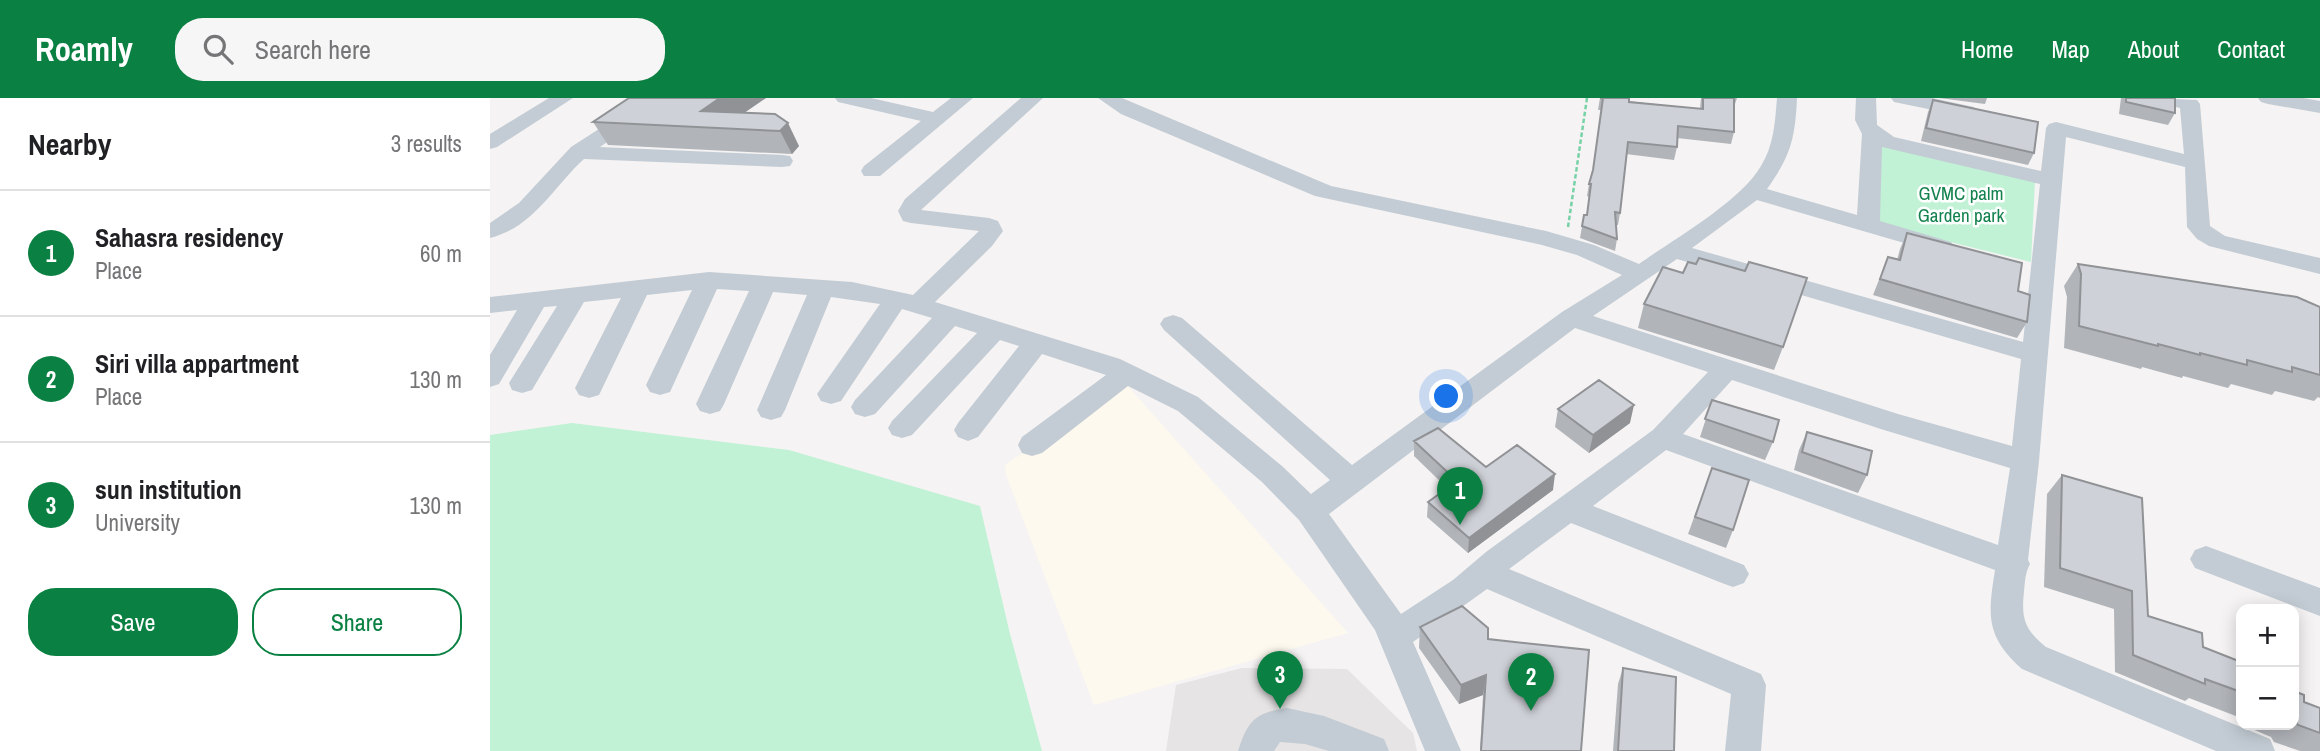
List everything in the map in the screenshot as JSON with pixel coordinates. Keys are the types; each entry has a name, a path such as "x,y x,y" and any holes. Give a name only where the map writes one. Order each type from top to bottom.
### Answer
{"street":[{"path":"490,231 511,223 522,214 558,170 579,152 661,98"},
{"path":"845,98 937,119"},
{"path":"872,170 962,98"},
{"path":"831,394 907,302 984,241 991,231 990,226 981,223 911,216 909,211 913,204 1033,98"},
{"path":"1108,98 1128,110 1323,191 1356,201 1482,224 1565,244 1602,256 1642,274"},
{"path":"1310,511 1571,318 1642,274 1754,192 1773,165 1785,133 1787,98"},
{"path":"1866,98 1865,124 1871,135 1868,226"},
{"path":"1900,98 1992,116"},
{"path":"2161,98 2190,101 2199,227 2205,234 2217,241 2320,266"},
{"path":"2268,98 2314,104"},
{"path":"490,143 557,99"},
{"path":"2030,123 2196,163"},
{"path":"2056,128 2025,461 2014,564 2005,613 2008,629 2015,643 2034,658 2258,751"},
{"path":"1871,135 1887,142 2053,180"},
{"path":"579,152 782,161"},
{"path":"1754,192 1968,255"},
{"path":"1675,251 2034,354"},
{"path":"2018,269 2043,276"},
{"path":"660,385 709,280"},
{"path":"490,305 709,280 823,287 907,302 1038,341 1126,373 1188,404 1272,474 1310,511 1388,622 1443,751"},
{"path":"710,404 765,282"},
{"path":"589,388 639,286"},
{"path":"771,410 823,287"},
{"path":"522,383 577,294"},
{"path":"490,377 536,299"},
{"path":"865,407 950,315"},
{"path":"1571,318 2025,461"},
{"path":"1173,324 1351,481"},
{"path":"902,428 996,328"},
{"path":"968,430 1038,341"},
{"path":"1395,636 1464,590 1663,438 1727,369"},
{"path":"1031,445 1126,373"},
{"path":"1663,438 2014,564"},
{"path":"1568,509 1733,574"},
{"path":"2206,559 2320,602"},
{"path":"1484,573 1749,685 1743,751"},
{"path":"1256,751 1257,743 1267,728 1285,723 1371,751"}],"path":[{"path":"1565,244 1587,98"}],"shaded area":[{"path":"1126,384 1348,633 1094,705 1006,475 1005,465"},
{"path":"1242,668 1347,669 1413,733 1417,751 1166,751 1176,685"}],"green space":[{"name":"GVMC palm Garden park","path":"1878,143 2035,181 2031,262 1873,223"},
{"path":"572,423 789,450 980,506 1010,634 1042,751 490,751 490,435"}],"building":[{"path":"629,98 720,98 701,111 775,114 788,123 780,131 593,122"},
{"path":"1603,98 1629,98 1629,102 1703,109 1703,98 1734,98 1734,132 1678,126 1677,147 1628,142 1620,213 1615,212 1617,239 1582,226 1584,215 1587,215 1589,184"},
{"path":"2126,98 2175,98 2175,113 2126,102"},
{"path":"1933,100 2038,122 2034,153 1926,128"},
{"path":"1907,233 2022,263 2018,291 2030,295 2027,322 1880,279 1888,257 1900,260"},
{"path":"1699,258 1745,271 1749,262 1807,278 1783,347 1644,304 1663,267 1683,273 1688,262 1696,264"},
{"path":"2078,264 2297,297 2320,307 2320,375 2292,367 2292,372 2247,360 2247,365 2079,326 2081,274"},
{"path":"1599,380 1634,405 1593,435 1558,409"},
{"path":"1712,400 1779,420 1773,442 1705,419"},
{"path":"1438,428 1486,467 1517,445 1555,474 1469,538 1428,502 1457,481 1414,441"},
{"path":"1807,432 1872,451 1867,475 1802,452"},
{"path":"1712,468 1749,480 1733,530 1695,517"},
{"path":"2062,475 2142,498 2148,616 2202,633 2203,647 2236,660 2236,690 2205,679 2205,684 2133,655 2132,591 2060,568"},
{"path":"1462,606 1488,628 1488,639 1589,650 1581,751 1481,751 1486,675 1461,685 1420,627"},
{"path":"1623,668 1676,677 1674,751 1618,751"},
{"path":"2299,693 2304,695 2304,702 2320,708 2320,733 2299,725"}],"place":[{"name":"Sahasra residency","path":"1460,525"},
{"name":"sun institution","path":"1280,709"},
{"name":"Siri villa appartment","path":"1531,711"}]}
